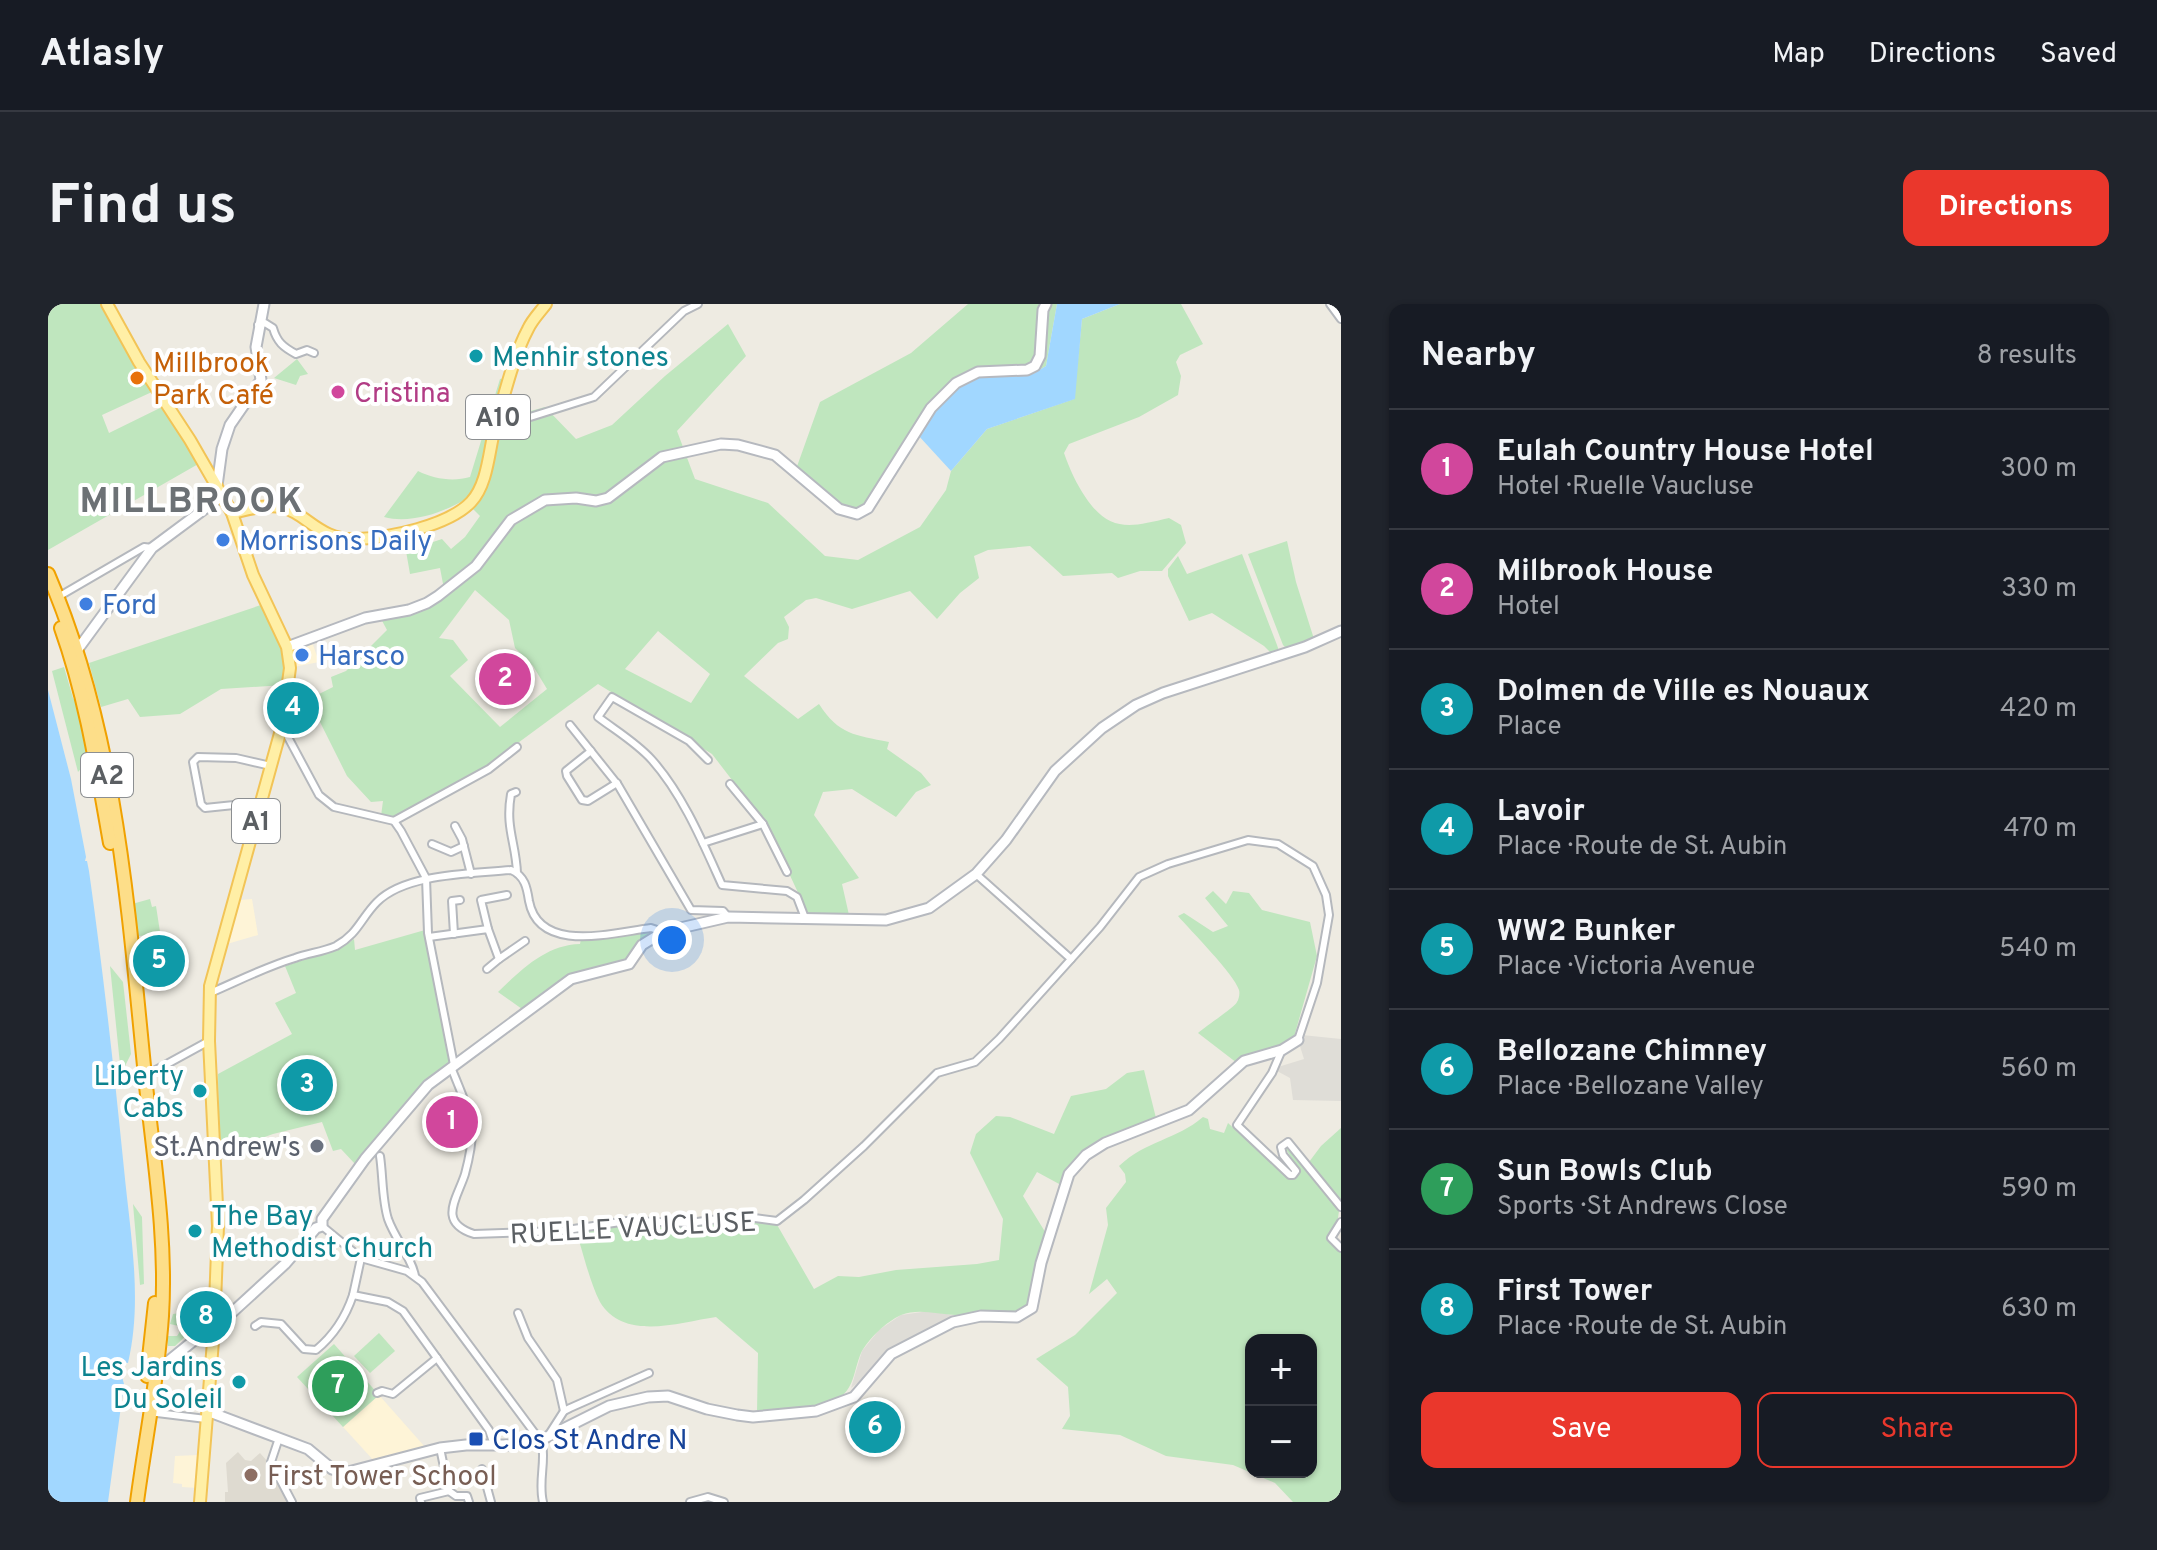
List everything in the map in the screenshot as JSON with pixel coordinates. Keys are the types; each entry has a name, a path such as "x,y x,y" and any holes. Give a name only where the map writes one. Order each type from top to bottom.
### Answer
{"highway":[{"name":"A2","path":"48,574 96,712 111,796 128,904 163,1268 162,1314 129,1502"},
{"name":"A2","path":"74,652 91,728 127,949 155,1222 157,1269 152,1366 137,1502"}],"main road":[{"name":"A1","path":"107,304 232,513 241,547 287,647 290,668 282,726 210,993 209,1041 218,1226 214,1329 200,1502"},
{"name":"A10","path":"232,513 281,507 323,533 352,540 376,538 432,524 472,501 482,480 495,428 528,329 546,304"}],"street":[{"path":"74,652 152,548 219,491 222,449 230,425 261,380 256,347 264,304"},
{"path":"495,428 594,397 684,311 698,304"},
{"path":"287,647 365,618 409,610 427,603 476,566 511,520 545,500 576,498 596,501 608,498 662,457 721,444 738,445 775,455 839,509 857,514 868,508 931,408 956,383 978,372 1027,370 1035,366 1040,356 1046,304"},
{"path":"1330,304 1341,319"},
{"path":"258,325 265,323 273,328 277,340 296,354 307,350 314,353"},
{"path":"53,595 144,547 152,548"},
{"path":"322,1226 325,1214 418,1094 571,979 622,968 629,964 648,939 663,932 728,917 894,919 929,908 976,874 1006,840 1055,771 1102,728 1136,705 1163,693 1305,647 1341,631"},
{"path":"708,760 689,741 612,697 598,717 651,758 671,786 703,843 722,885 787,891 797,897 805,918"},
{"path":"570,725 617,783 691,910 723,911 728,917"},
{"path":"282,726 319,795 334,807 394,821 489,769 517,747"},
{"path":"591,751 566,771 582,800 588,801 617,783"},
{"path":"258,813 234,805 205,808 201,804 193,762 198,757 236,758 271,766"},
{"path":"730,784 763,824 787,872"},
{"path":"516,792 511,794 508,827 517,857 517,873"},
{"path":"394,821 426,878 429,937 452,1066"},
{"path":"703,843 763,824"},
{"path":"455,826 471,874"},
{"name":"RUELLE VAUCLUSE","path":"452,1066 472,1121 470,1155 452,1205 453,1218 466,1232 560,1231 627,1221 690,1223 740,1216 777,1221 864,1146 937,1073 975,1062 1100,927 1139,877 1168,864 1248,840 1278,844 1313,866 1326,895 1329,915 1317,983 1298,1040"},
{"path":"432,844 451,852 464,846"},
{"path":"210,993 261,970 340,944 358,930 377,902 412,882 426,878 511,870 526,884 530,908 535,915 559,935 580,937 651,928 663,932"},
{"path":"976,874 1071,959"},
{"path":"471,900 507,895"},
{"path":"454,934 452,901 460,900"},
{"path":"481,900 499,959"},
{"path":"429,937 488,929"},
{"path":"487,969 525,941"},
{"path":"149,1412 206,1415 308,1449 332,1469 348,1472 440,1448 515,1445 543,1439 609,1406 648,1397 668,1396 707,1409 753,1417 828,1408 854,1397 891,1354 953,1322 981,1316 1017,1317 1032,1308 1041,1263 1069,1174 1086,1155 1105,1143 1189,1110 1244,1061 1282,1050 1298,1040"},
{"path":"145,1076 209,1041"},
{"path":"1282,1050 1272,1073 1237,1125 1293,1175 1296,1171 1283,1155 1281,1147 1288,1142 1341,1207"},
{"path":"380,1156 387,1215 415,1276"},
{"path":"1341,1222 1331,1238 1341,1248"},
{"path":"152,1366 166,1363 197,1338 214,1329 285,1264 316,1228 322,1226"},
{"path":"322,1226 361,1258 415,1276 438,1301 543,1439"},
{"path":"255,1326 261,1322 281,1324 304,1349 316,1350 332,1334 348,1309 361,1258"},
{"path":"353,1295 388,1302 403,1311 489,1430 494,1445"},
{"path":"518,1313 528,1338 557,1380 564,1411"},
{"path":"377,1393 393,1394 437,1358"},
{"path":"543,1502 540,1478 543,1439 564,1411 649,1373"},
{"path":"279,1438 271,1462 292,1502"},
{"path":"440,1448 449,1491 456,1496 467,1496 469,1502"},
{"path":"482,1469 491,1502"},
{"path":"421,1502 420,1498 449,1491"},
{"path":"690,1502 708,1497 724,1502"}],"shaded area":[{"path":"312,642 319,662 294,667 293,651"},
{"path":"252,899 258,935 227,944 240,900"},
{"path":"1302,1035 1341,1039 1341,1101 1293,1100 1290,1078 1277,1071 1278,1067 1304,1059 1299,1043"},
{"path":"929,1311 958,1316 891,1348 871,1373 851,1388 862,1351 879,1330 901,1315"},
{"path":"379,1395 425,1447 375,1462 343,1427"},
{"name":"First Tower School","path":"238,1452 245,1460 251,1461 260,1453 290,1502 225,1502 225,1492 228,1492 226,1463"},
{"path":"198,1455 197,1488 173,1483 175,1456"}],"green space":[{"path":"57,304 104,304 154,391 102,415 109,433 164,406 200,463 48,550 48,308"},
{"path":"968,304 1057,304 1046,366 1033,374 978,372 956,383 868,508 857,514 839,509 795,472 820,402 911,353"},
{"path":"1120,304 1181,304 1203,344 1180,355 1176,362 1181,376 1178,395 1139,417 1069,444 1064,453 1082,492 1104,517 1132,525 1169,518 1181,525 1186,543 1162,571 1140,571 1118,578 1112,573 1063,576 1030,546 988,550 974,556 979,578 960,593 937,619 910,591 852,609 816,598 806,600 784,617 789,627 788,639 778,643 744,676 798,719 819,704 841,728 889,742 887,749 921,773 931,785 916,792 896,817 852,789 823,792 814,815 859,878 842,884 849,915 808,914 766,824 712,754 598,684 466,781 394,819 381,816 383,801 371,802 347,776 311,704 311,698 333,687 331,677 346,671 387,630 380,617 418,608 444,589 440,568 410,574 406,551 442,539 451,549 465,537 480,516 464,500 426,516 404,519 384,517 418,471 444,479 470,477 500,379 506,378 494,421 545,407 576,439 612,425 728,324 746,356 677,431 695,479 768,503 825,556 858,560 920,527 946,490 951,471 987,429 1074,399 1082,319","holes":["475,590 509,620 515,648 533,666 547,689 500,727 450,676 468,660 453,640 439,638","658,631 710,674 691,703 625,669"]},
{"path":"297,359 308,374 300,376 296,385 274,378"},
{"path":"1287,541 1314,639 1287,649 1248,554"},
{"path":"1242,554 1279,651 1272,654 1212,613 1189,621 1168,576 1168,569 1178,556 1187,574"},
{"path":"264,604 280,643 284,685 221,689 180,714 140,717 128,699 101,707 89,663"},
{"path":"64,667 73,698 78,704 89,753 87,762 78,772 52,671"},
{"path":"1213,891 1226,904 1233,891 1249,893 1262,910 1310,922 1317,956 1294,1037 1279,1047 1244,1056 1237,1063 1198,1033 1235,1004 1239,990 1221,964 1178,916 1184,913 1213,932 1228,926 1205,898"},
{"path":"150,899 152,907 156,906 160,932 158,935 137,936 132,904"},
{"name":"St.Andrew's","path":"425,930 451,1063 415,1092 356,1165 341,1149 333,1151 322,1122 273,1134 219,1153 218,1074 292,1034 275,1003 296,993 285,966 343,947 354,939 355,950"},
{"path":"650,934 640,941 625,962 568,974 522,1009 498,992 526,967 556,949 580,944 581,939"},
{"path":"110,966 123,982 131,1054 121,1074"},
{"path":"1144,1070 1156,1118 1113,1134 1086,1149 1066,1171 1061,1185 1037,1172 1023,1196 1047,1235 1028,1306 982,1315 921,1312 901,1315 868,1342 847,1391 827,1404 808,1409 757,1413 758,1353 716,1317 670,1325 638,1326 610,1314 596,1294 576,1231 627,1223 694,1226 740,1219 776,1223 814,1289 838,1276 859,1277 896,1270 999,1260 1003,1219 970,1153 976,1134 996,1116 1010,1117 1054,1134 1071,1096 1106,1089 1127,1073"},
{"path":"1203,1117 1208,1119 1210,1129 1224,1133 1228,1123 1290,1180 1300,1173 1286,1149 1290,1149 1339,1211 1326,1239 1341,1252 1341,1502 1293,1502 1275,1483 1263,1478 1317,1478 1317,1334 1245,1334 1245,1470 1233,1465 1166,1456 1120,1435 1062,1429 1070,1416 1068,1387 1036,1359 1075,1335 1117,1293 1107,1279 1089,1294 1108,1225 1106,1208 1126,1182 1119,1166 1140,1151"},
{"path":"1341,1128 1341,1202 1309,1162"},
{"path":"133,1204 142,1217 144,1284 140,1285"},
{"path":"187,1312 188,1316 202,1316 203,1320 175,1346 168,1346 167,1336 177,1336 183,1327 170,1324 173,1314"},
{"path":"379,1333 395,1351 370,1373 354,1356"},
{"path":"334,1344 379,1395 343,1427 297,1377"}],"water":[{"path":"1057,304 1120,304 1082,319 1075,399 987,429 951,471 917,434 934,405 978,372 1033,374 1046,366"},
{"path":"48,690 71,779 89,871 134,1266 135,1315 128,1363 118,1362 124,1384 108,1502 48,1502"}],"place":[{"name":"Menhir stones","path":"476,356"},
{"name":"Millbrook Park Café","path":"137,378"},
{"name":"Cristina","path":"338,392"},
{"name":"Morrisons Daily","path":"223,540"},
{"name":"Ford","path":"86,604"},
{"name":"Harsco","path":"302,655"},
{"name":"Milbrook House","path":"505,679"},
{"name":"Lavoir","path":"293,708"},
{"name":"WW2 Bunker","path":"159,961"},
{"name":"Dolmen de Ville es Nouaux","path":"307,1085"},
{"name":"Liberty Cabs","path":"200,1091"},
{"name":"Eulah Country House Hotel","path":"452,1122"},
{"name":"St.Andrew's","path":"317,1146"},
{"name":"The Bay Methodist Church","path":"195,1231"},
{"name":"First Tower","path":"206,1317"},
{"name":"Les Jardins Du Soleil","path":"239,1382"},
{"name":"Sun Bowls Club","path":"338,1386"},
{"name":"Bellozane Chimney","path":"875,1427"},
{"name":"Clos St Andre N","path":"476,1439"},
{"name":"First Tower School","path":"251,1475"}],"district":[{"name":"MILLBROOK","path":"192,499"}]}
